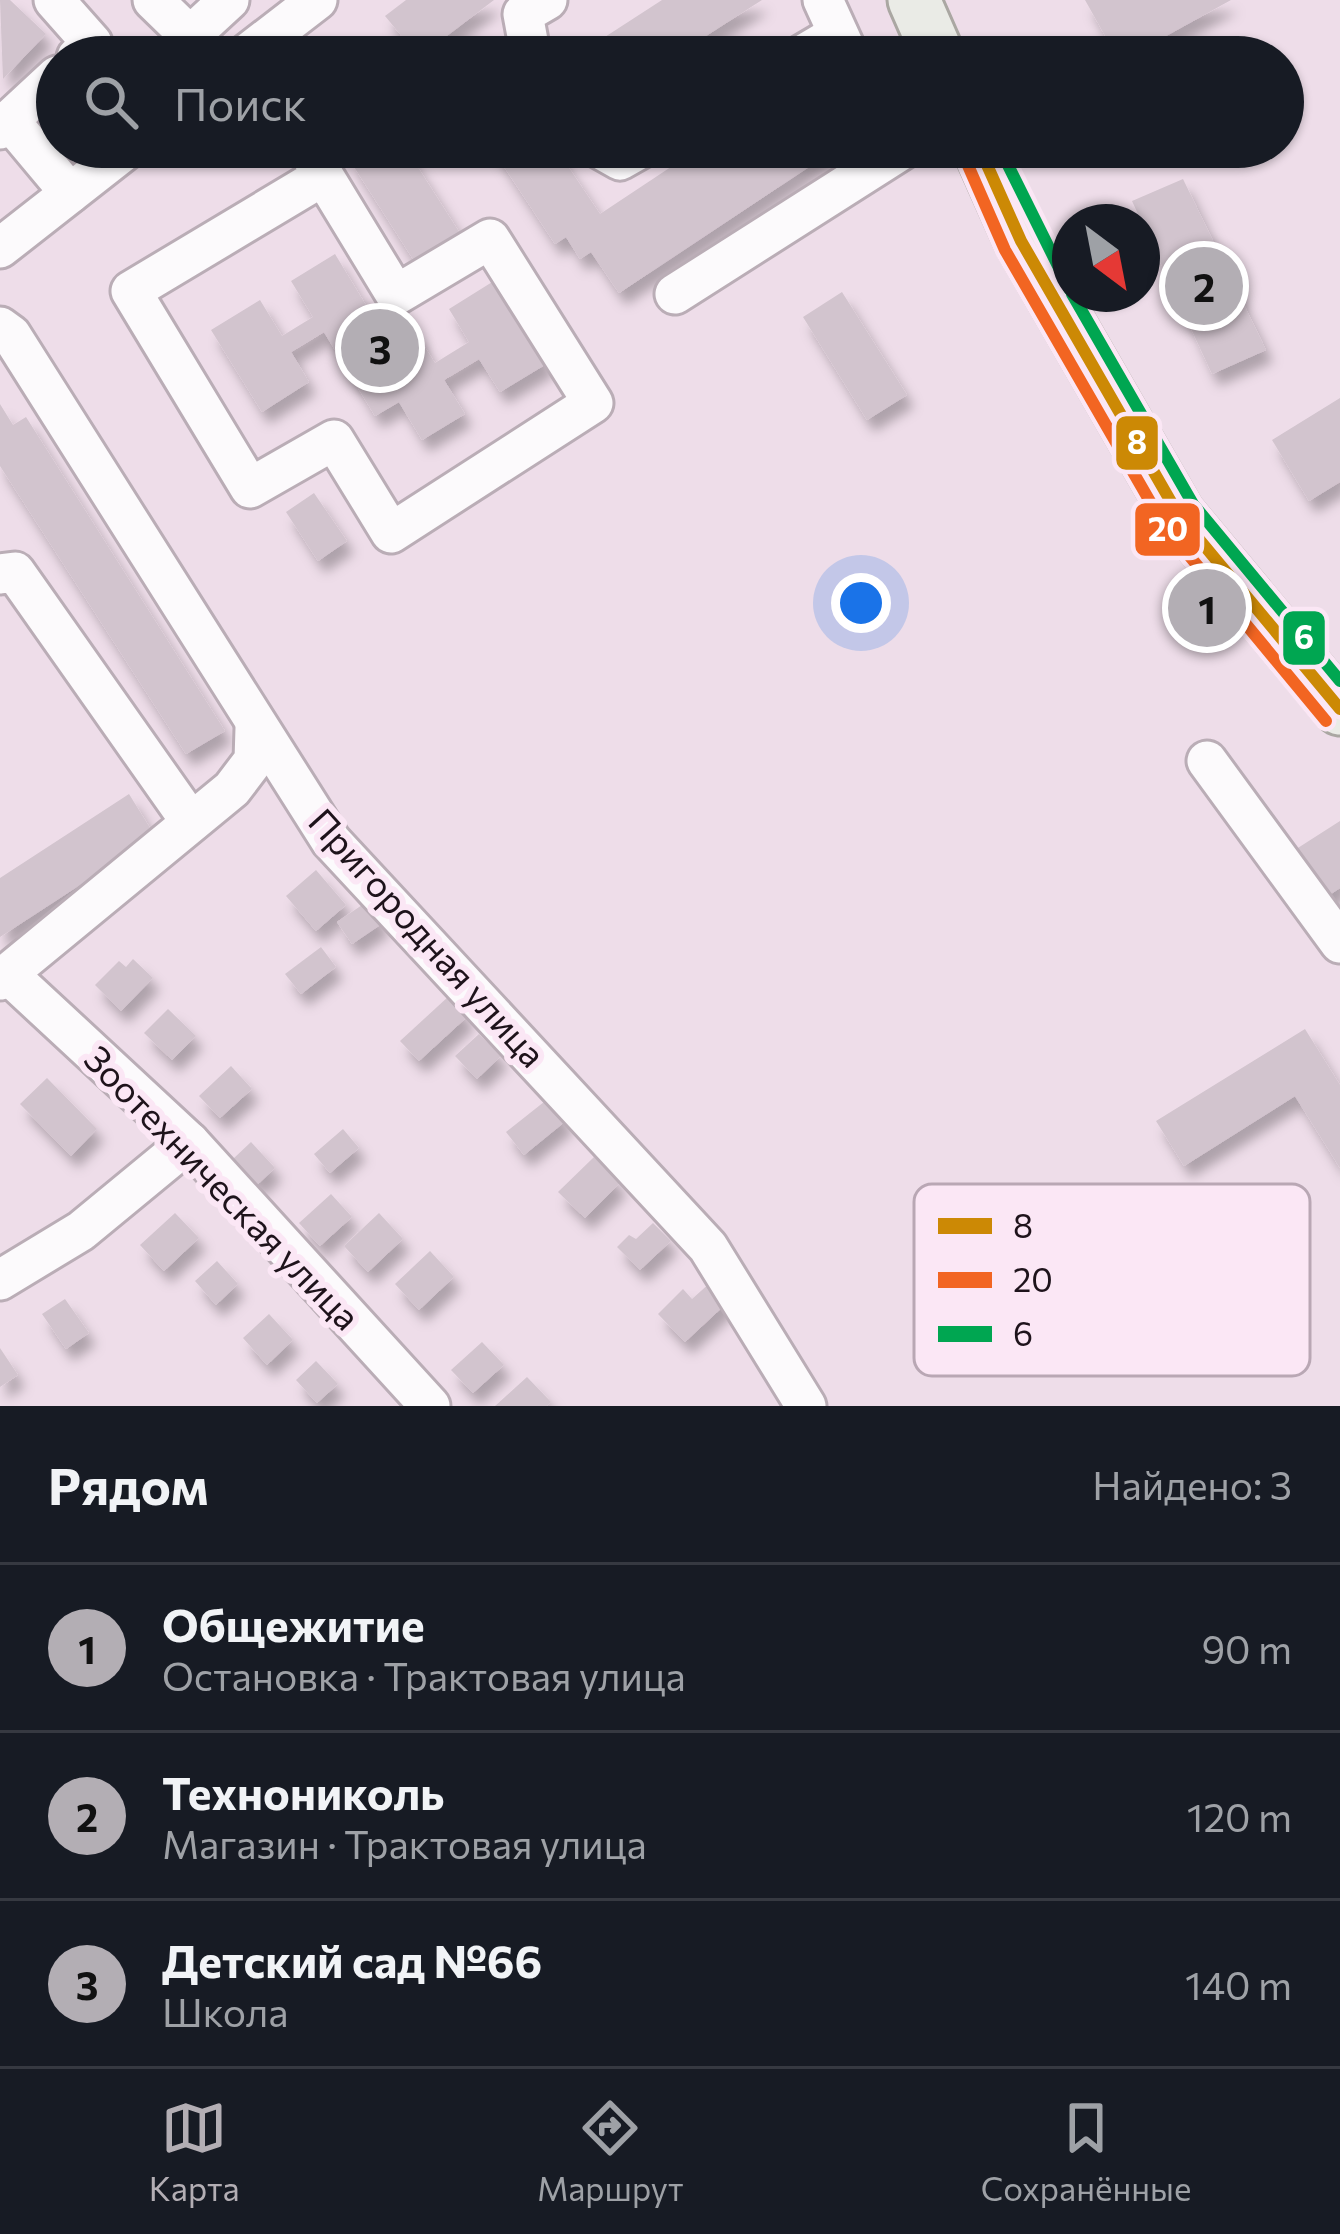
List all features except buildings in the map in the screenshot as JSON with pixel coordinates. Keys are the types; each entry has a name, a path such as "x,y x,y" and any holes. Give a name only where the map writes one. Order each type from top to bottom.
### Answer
{"main road":[{"path":"914,0 930,36"},
{"path":"988,168 1021,242 1178,514 1340,709"}],"street":[{"path":"54,0 86,36"},
{"path":"153,0 189,36"},
{"path":"191,36 229,0"},
{"path":"272,36 317,0"},
{"path":"527,36 523,14 547,0"},
{"path":"36,95 4,125 36,158"},
{"path":"46,168 70,193"},
{"path":"0,248 102,168"},
{"path":"306,168 131,291 250,488 334,440 391,533 592,403 490,238 396,295 319,168"},
{"path":"675,294 868,168"},
{"name":"Пригородная улица","path":"0,327 10,335 255,728 331,841 708,1247 806,1406"},
{"path":"5,565 191,822"},
{"path":"5,977 232,789 254,760 255,728"},
{"path":"1207,761 1340,943"},
{"name":"Зоотехническая улица","path":"5,977 189,1142 430,1406"},
{"path":"0,1280 81,1232 189,1142"}],"transit line":[{"name":"20","path":"969,168 1005,250 1163,524 1326,721"},
{"name":"8","path":"988,168 1021,241 1178,514 1340,709"},
{"name":"6","path":"1009,168 1052,254"},
{"name":"6","path":"1082,312 1193,504 1340,681"}],"place":[{"name":"Технониколь","path":"1204,286"},
{"name":"Детский сад №66","path":"380,348"},
{"name":"Общежитие","path":"1207,608"}]}
